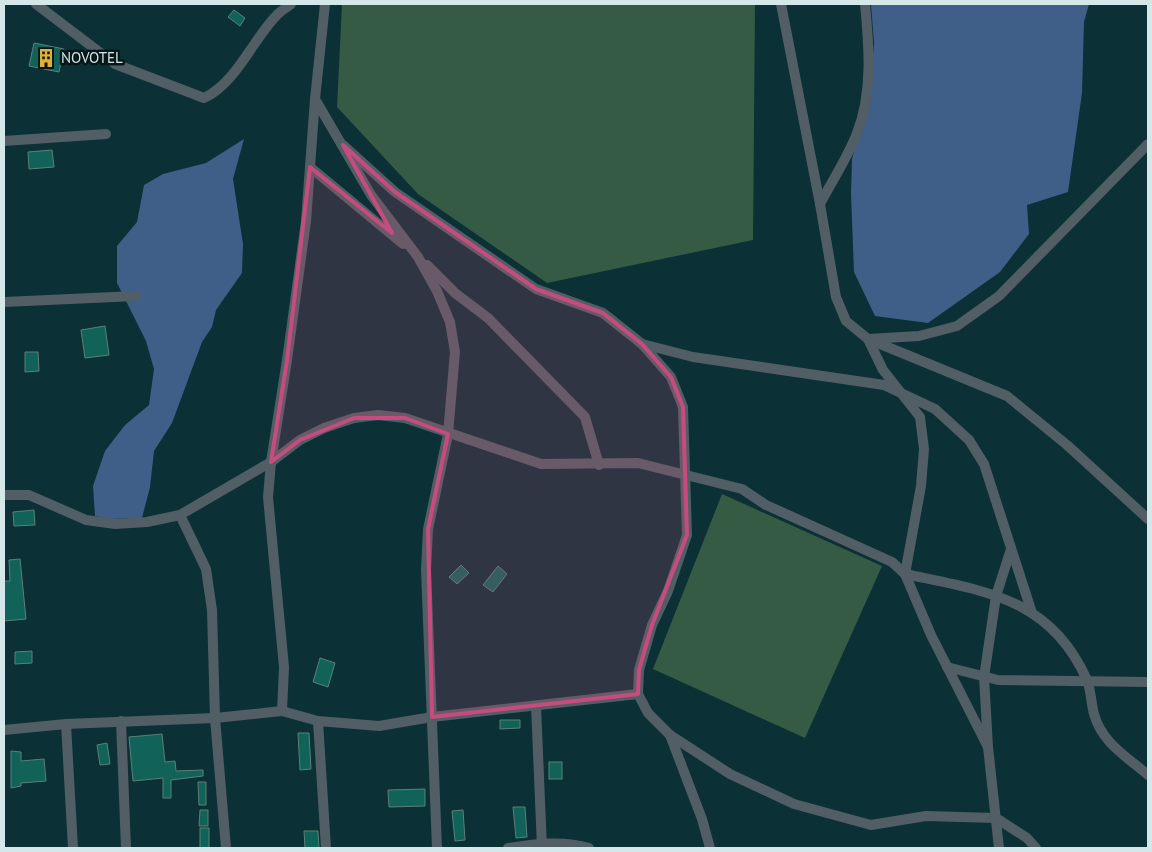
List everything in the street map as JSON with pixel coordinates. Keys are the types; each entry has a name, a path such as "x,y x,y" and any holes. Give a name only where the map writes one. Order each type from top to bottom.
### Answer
{"street":[{"path":"36,4 115,64 204,98 216,92 256,45 275,16 291,4"},
{"path":"282,710 284,667 268,496 270,462 287,360 306,221 315,99 325,4"},
{"path":"781,4 836,297 846,321 868,339 1007,396 1067,445 1148,519"},
{"path":"820,204 858,132 866,95 869,45 865,4"},
{"path":"315,99 371,195 418,257 437,291 450,322 455,352 448,434 428,529 426,570 438,848"},
{"path":"4,141 106,134"},
{"path":"868,339 919,336 956,326 999,296 1148,144"},
{"path":"343,145 395,192 536,289 603,313 642,344 670,377 683,407 687,535 668,591 652,625 639,670 638,694 648,712 670,736 730,774 794,804 871,825 926,816 996,818 1027,838 1036,848"},
{"path":"310,167 418,257 454,293 488,318 585,417 599,465"},
{"path":"4,302 136,296"},
{"path":"868,339 883,370 920,417 924,450 921,486 905,574"},
{"path":"642,344 693,357 884,386 935,409 969,440 984,464 1032,613"},
{"path":"4,495 29,495 86,520 115,524 146,522 180,515 270,462 300,440 324,428 354,418 378,416 405,418 541,464 599,465 638,463 742,489 766,505 892,562 905,574 947,667 988,747"},
{"path":"180,515 206,569 212,610 215,718 226,848"},
{"path":"999,848 988,747 984,677 996,596 1011,549"},
{"path":"905,574 996,596 1012,602 1046,622 1069,649 1088,681 1094,715 1103,737 1148,775"},
{"path":"947,667 998,680 1148,682"},
{"path":"4,730 66,724 215,718 282,710 318,721 379,726 432,717 638,694"},
{"path":"536,706 542,846"},
{"path":"122,721 126,848"},
{"path":"318,721 326,848"},
{"path":"66,724 73,848"},
{"path":"670,736 702,819 710,848"},
{"path":"508,848 577,844 589,848"}],"highlighted area":[{"path":"343,145 395,192 536,289 603,313 642,344 671,377 683,407 687,535 652,625 639,670 638,694 432,717 428,529 448,434 405,418 354,418 300,440 271,462 287,360 310,167 392,233"}],"green space":[{"path":"342,4 755,4 753,240 547,283 418,194 337,107"},
{"path":"722,494 882,566 805,738 653,669"}],"water":[{"path":"871,4 1089,4 1084,22 1082,93 1068,192 1027,205 1029,234 1000,272 928,323 875,316 854,272 851,194 852,159 870,92 874,43"},
{"path":"244,139 233,179 243,244 242,273 216,310 212,327 202,342 172,423 154,451 150,487 142,518 111,519 95,516 93,486 105,451 125,425 149,405 154,369 146,341 117,283 117,246 137,222 144,185 163,174 206,163"}],"building":[{"path":"234,10 245,18 240,26 228,17"},
{"name":"NOVOTEL","path":"34,43 64,49 59,72 29,66"},
{"path":"52,150 54,167 29,169 28,152"},
{"path":"105,326 109,355 85,358 81,330"},
{"path":"25,352 38,352 39,371 25,372"},
{"path":"34,510 35,525 14,526 13,512"},
{"path":"20,559 26,619 4,621 4,581 10,581 9,560"},
{"path":"461,565 469,573 457,584 449,577"},
{"path":"498,566 507,574 493,592 483,585"},
{"path":"32,651 32,663 15,664 15,652"},
{"path":"320,658 335,663 328,687 313,682"},
{"path":"500,720 520,720 520,728 500,729"},
{"path":"298,733 309,733 311,769 300,770"},
{"path":"162,734 165,762 175,761 176,771 203,770 203,776 171,780 171,798 163,798 163,778 133,781 129,737"},
{"path":"107,743 110,764 100,765 97,745"},
{"path":"11,751 21,752 21,761 44,759 46,781 21,783 21,786 11,788"},
{"path":"549,762 562,762 562,779 549,779"},
{"path":"198,782 206,782 206,805 199,805"},
{"path":"425,789 425,806 389,807 388,790"},
{"path":"513,807 525,807 527,837 516,838"},
{"path":"200,810 208,810 208,826 199,826"},
{"path":"463,810 465,840 455,841 452,811"},
{"path":"200,828 209,828 209,848 200,848"},
{"path":"304,831 318,831 319,848 305,848"}],"place":[{"name":"NOVOTEL","path":"46,58"}]}
